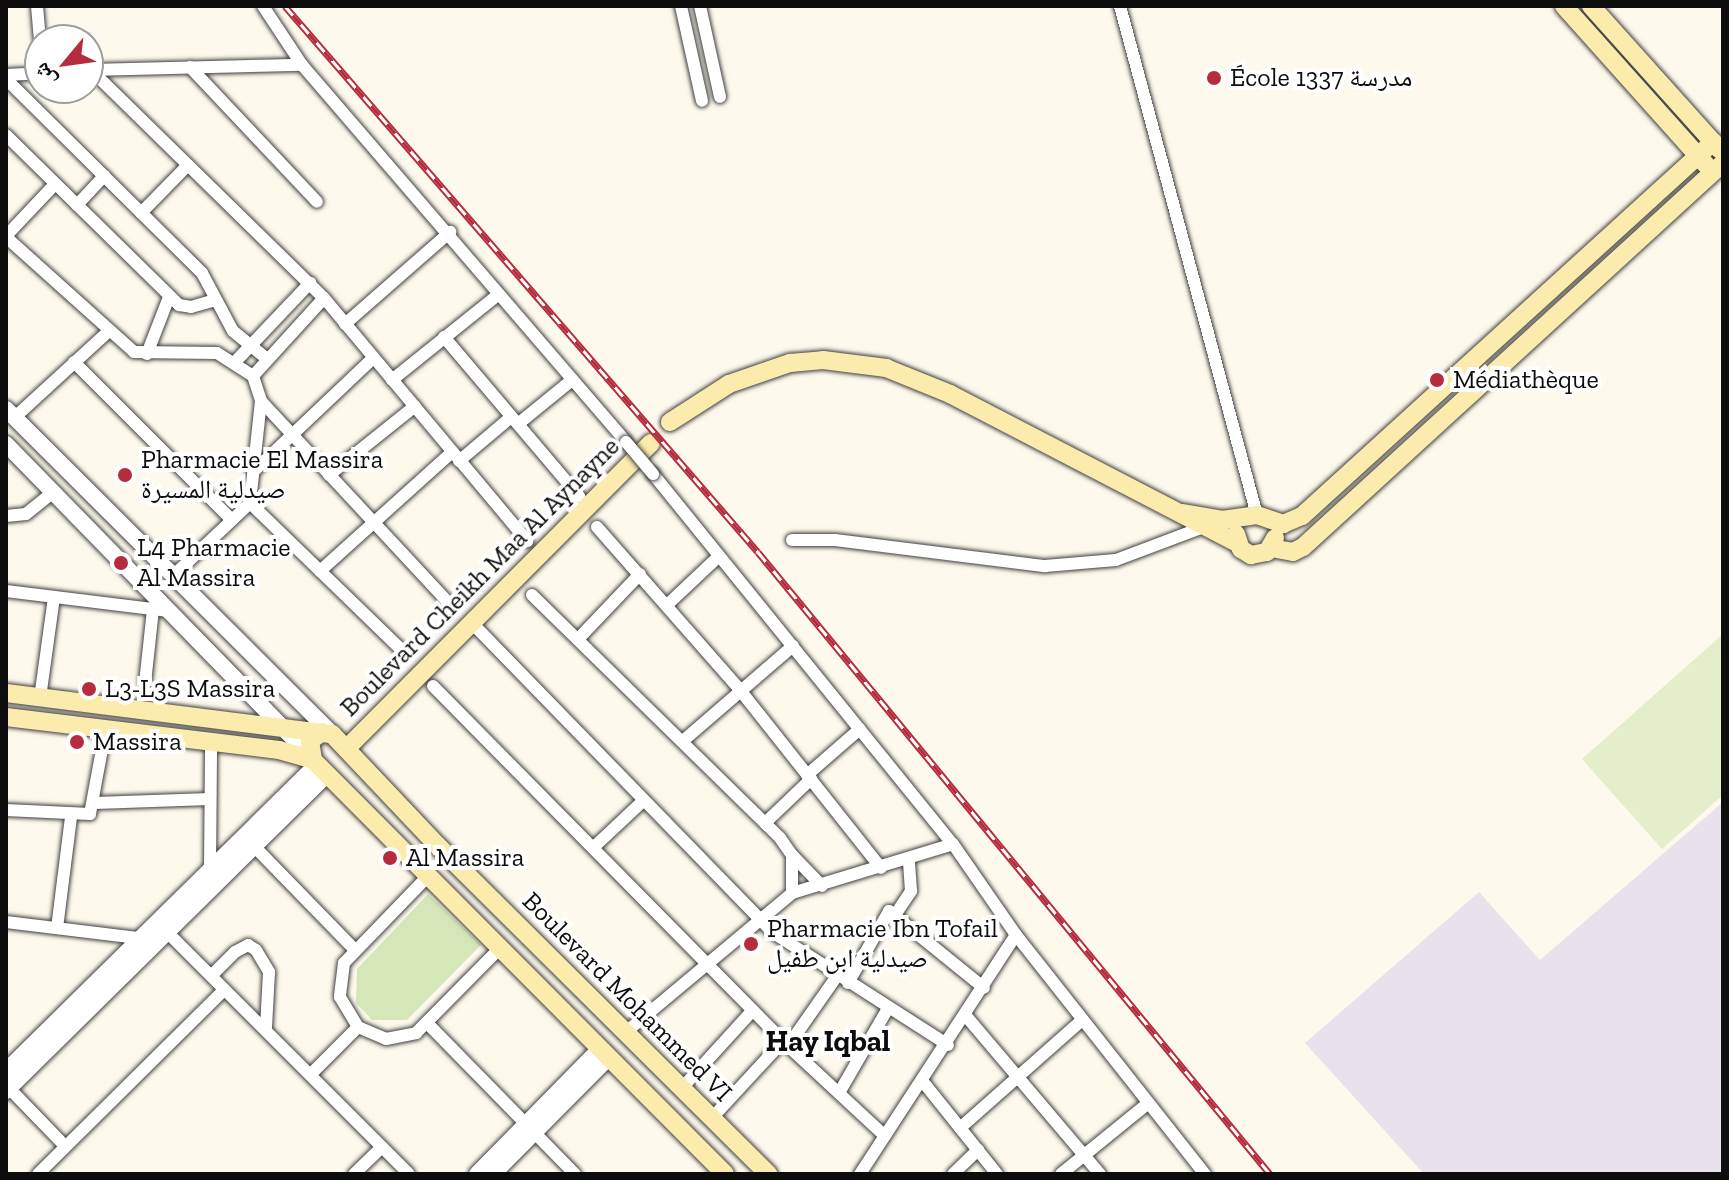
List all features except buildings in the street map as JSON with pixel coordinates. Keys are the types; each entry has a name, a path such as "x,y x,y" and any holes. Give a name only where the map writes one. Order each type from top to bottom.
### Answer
{"main road":[{"path":"670,422 697,401 759,371 823,360 855,362 920,379 1183,513 1237,543 1251,555 1271,548 1293,552 1337,516 1720,171 1698,156 1564,6"},
{"path":"1183,513 1293,522 1698,156 1720,145 1591,6"},
{"path":"1455,378 1471,395"},
{"name":"Boulevard Cheikh Maa Al Aynayne","path":"319,766 348,772 349,750 471,622 651,443"},
{"path":"1322,499 1337,516"},
{"path":"1237,543 1257,520"},
{"path":"1257,520 1271,548"},
{"name":"Boulevard Cheikh Maa Al Aynayne","path":"6,693 327,733"},
{"path":"6,717 105,733 279,750 319,766"},
{"path":"319,766 310,741 327,733"},
{"name":"Boulevard Mohammed VI","path":"327,733 349,750 768,1174"},
{"name":"Boulevard Mohammed VI","path":"319,766 502,946 604,1054 725,1174"}],"street":[{"path":"263,6 302,65 450,232 572,380 711,539 719,556 953,844 1016,935 1205,1174"},
{"path":"681,6 702,101"},
{"path":"700,6 720,97"},
{"path":"1120,6 1257,520"},
{"path":"104,70 302,65"},
{"path":"190,67 317,202"},
{"path":"6,77 202,273 233,331 267,359"},
{"path":"104,84 324,298 527,541"},
{"path":"6,135 169,297 191,307 215,300"},
{"path":"141,213 188,165"},
{"path":"77,205 104,176"},
{"path":"55,184 6,236 108,332 147,354 217,353 236,361 253,376 261,401 250,503 173,576"},
{"path":"345,324 450,232"},
{"path":"236,361 310,283"},
{"path":"392,380 499,294"},
{"path":"147,354 169,297"},
{"path":"253,376 324,298"},
{"path":"108,332 10,413 327,733"},
{"path":"444,337 579,496"},
{"path":"254,471 372,359"},
{"path":"74,362 232,520"},
{"path":"320,571 372,522 456,457 572,380"},
{"path":"261,401 446,600"},
{"path":"329,475 415,406"},
{"name":"Boulevard Mohammed VI","path":"6,444 101,541 161,610 190,630 319,766"},
{"path":"6,516 26,514 53,492"},
{"path":"250,503 405,653"},
{"path":"101,541 120,523"},
{"path":"792,540 812,538 1006,565 1057,566 1116,560 1206,526"},
{"path":"597,527 740,690 881,868"},
{"path":"667,605 719,556"},
{"path":"580,637 640,574"},
{"path":"6,591 161,610 145,683"},
{"path":"532,595 580,637 684,740 822,886"},
{"path":"40,698 54,597"},
{"path":"190,630 208,612"},
{"path":"471,622 758,919 842,979 948,1045"},
{"path":"684,740 793,646"},
{"path":"433,686 595,846 786,1043 885,1136"},
{"path":"765,823 860,729"},
{"path":"6,810 71,817 90,814 95,803 105,733"},
{"path":"210,868 211,745"},
{"path":"64,1145 7,1084 319,766"},
{"path":"95,803 210,799"},
{"path":"595,846 643,801"},
{"path":"57,928 71,817"},
{"path":"154,933 210,868 249,840"},
{"path":"249,840 354,949"},
{"path":"626,1032 792,893 953,844"},
{"path":"792,855 792,893"},
{"path":"895,915 911,891 909,859"},
{"path":"430,874 354,949 339,980 346,1014 358,1027 386,1039 416,1033 502,946"},
{"path":"712,1118 786,1043 842,979 889,912 984,988"},
{"path":"6,922 154,933 211,976 266,1027 409,1174"},
{"path":"879,1174 864,1169 924,1083 1016,935"},
{"path":"211,976 235,952 248,945 256,950 269,972 266,1027"},
{"path":"38,1174 224,990"},
{"path":"839,1093 888,1008"},
{"path":"682,1088 753,1010"},
{"path":"966,1016 1100,1174"},
{"path":"960,1128 1082,1020"},
{"path":"428,1024 575,1174"},
{"path":"311,1074 358,1027"},
{"path":"493,1174 531,1129 604,1054"},
{"path":"924,1083 997,1174"},
{"path":"1061,1174 1147,1104"},
{"path":"477,1174 531,1129"},
{"path":"354,1174 382,1147"},
{"path":"953,1174 978,1150"}],"shaded area":[{"path":"1723,802 1723,1174 1424,1174 1305,1043 1479,892 1540,960"}],"green space":[{"path":"1723,634 1723,795 1662,849 1582,759"},
{"path":"428,894 481,945 407,1020 372,1020 356,1003 357,969"}],"railway":[{"path":"285,6 758,552 1270,1174"}],"place":[{"name":"École مدرسة 1337","path":"1214,78"},
{"name":"Médiathèque","path":"1437,380"},
{"name":"Pharmacie El Massira صيدلية المسيرة","path":"125,475"},
{"name":"L4 Pharmacie Al Massira","path":"121,563"},
{"name":"L3-L3S Massira","path":"89,689"},
{"name":"Massira","path":"77,742"},
{"name":"Al Massira","path":"390,858"},
{"name":"Pharmacie Ibn Tofail صيدلية ابن طفيل","path":"751,944"}],"district":[{"name":"Hay Iqbal","path":"828,1041"}]}
